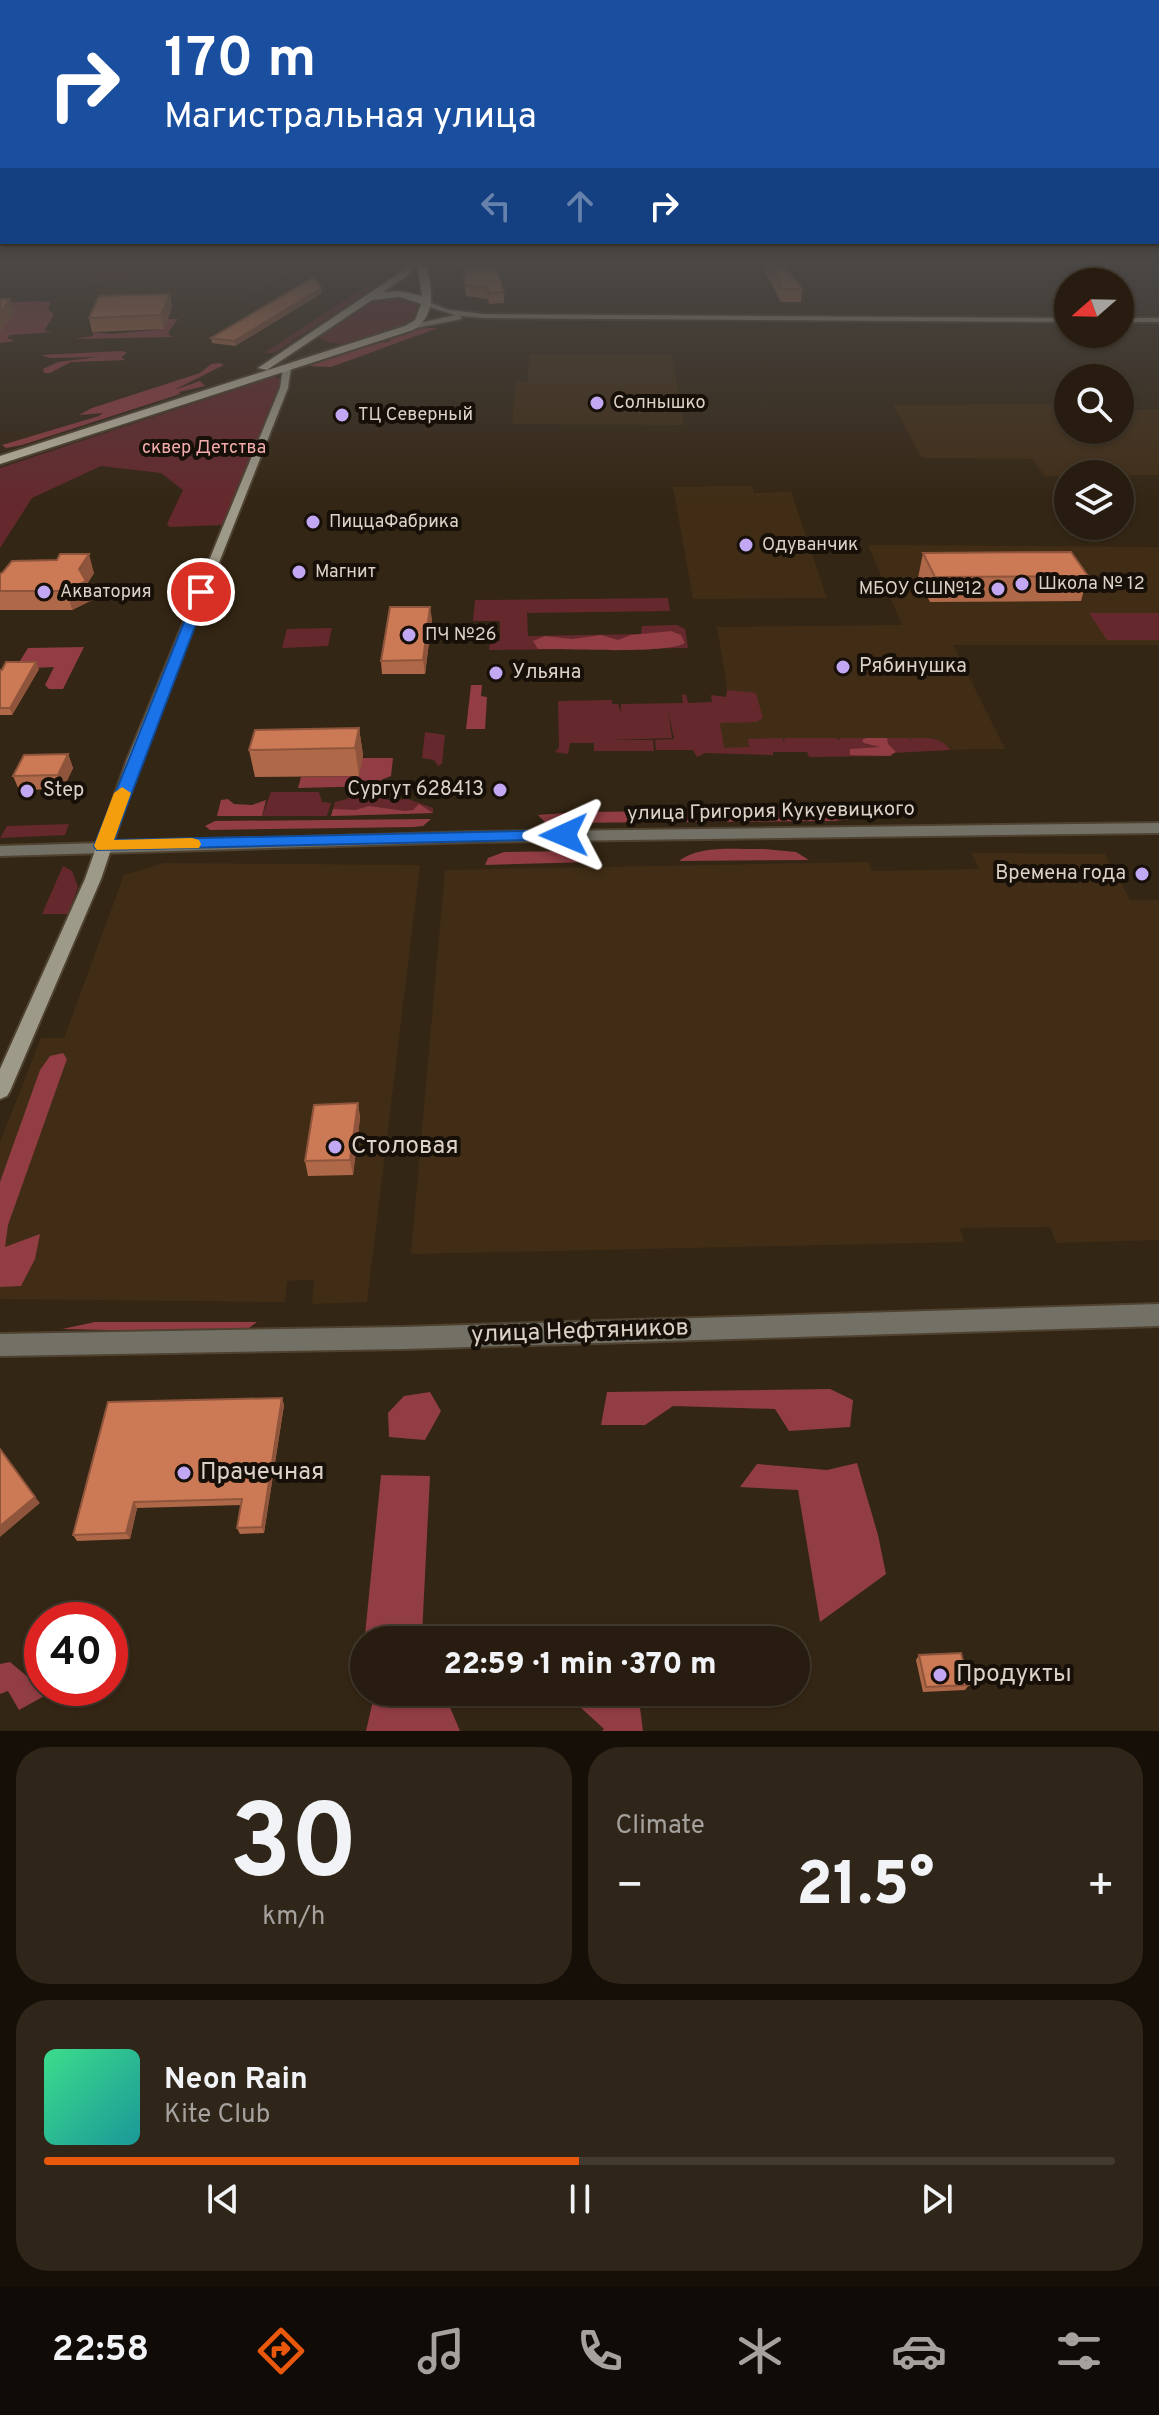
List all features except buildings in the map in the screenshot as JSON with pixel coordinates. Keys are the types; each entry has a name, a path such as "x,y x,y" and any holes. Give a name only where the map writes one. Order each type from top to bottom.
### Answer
{"main road":[{"path":"3,458 242,378 300,344"},
{"path":"320,344 354,347"},
{"path":"3,458 363,344"},
{"path":"0,1091 93,879 134,760 284,388 287,368"}],"street":[{"name":"улица Григория Кукуевицкого","path":"0,851 488,836 1159,828"},
{"name":"улица Нефтяников","path":"0,1345 390,1339 1159,1315"}],"shaded area":[{"path":"395,344 331,367 309,366 370,345"},
{"path":"127,353 121,357 125,360 71,362 50,373 44,373 43,369 58,362 98,357 50,358 41,355"},
{"name":"Солнышко","path":"529,354 672,354 684,425 512,424 516,382 528,382"},
{"path":"211,364 224,365 174,390 200,381 205,386 22,445 6,448 2,445 99,416 103,413 79,415 200,373"},
{"path":"1054,404 1054,444 1134,444 1134,410 1159,410 1159,475 1134,475 1134,460 1054,460 1054,476 1045,476 1032,459 922,458 893,405"},
{"name":"Одуванчик","path":"752,486 754,493 791,492 827,598 693,599 673,487"},
{"path":"868,545 1159,547 1159,645 953,645 1005,749 722,752 715,719 732,718 717,627 902,625"},
{"path":"671,631 681,635 685,643 660,649 598,650 538,649 533,641 545,636 572,639 601,635 618,640 631,635"},
{"path":"84,647 63,689 49,689 45,685 54,667 15,669 28,648"},
{"path":"471,685 482,685 481,696 487,697 485,729 466,729"},
{"path":"887,738 888,744 896,752 889,756 850,755 850,749 880,747 864,743 862,740"},
{"path":"362,758 393,758 391,776 381,780 378,786 298,788 301,777 359,776"},
{"path":"228,799 234,804 252,805 266,800 262,816 217,816 221,800"},
{"path":"419,804 433,813 331,816 333,809 355,810 369,806 405,811 413,810"},
{"path":"879,809 880,816 833,821 546,823 538,815 581,812"},
{"path":"431,819 423,826 414,827 210,830 205,826 215,821"},
{"path":"709,850 796,852 809,860 679,861"},
{"path":"566,851 589,854 591,862 485,865 488,858 504,852"},
{"path":"972,853 1105,854 1130,900 1159,900 1159,1240 1056,1243 1050,1227 960,1228 964,1242 411,1254 445,870 868,862 872,871 979,869"},
{"path":"164,863 420,865 367,1302 312,1304 314,1280 287,1281 285,1302 0,1299 0,1142 41,1038 64,1038 124,875"},
{"path":"63,1053 67,1059 8,1225 5,1247 40,1234 35,1259 21,1286 0,1287 0,1182 40,1070 50,1056"},
{"path":"95,1322 257,1322 242,1333 62,1329"},
{"path":"830,1389 853,1400 850,1427 789,1431 775,1409 673,1406 645,1425 601,1425 607,1392"},
{"path":"430,1392 441,1411 425,1440 389,1437 388,1413 404,1396"},
{"path":"857,1463 886,1574 820,1622 798,1490 740,1487 757,1464 827,1470"},
{"path":"381,1475 430,1476 422,1626 366,1626"},
{"path":"10,1662 24,1674 26,1706 19,1710 8,1691 0,1694 0,1664"},
{"path":"372,1706 449,1706 460,1731 366,1731"},
{"path":"579,1706 640,1706 643,1731 602,1731 604,1729"}],"green space":[{"path":"278,344 288,344 274,353 264,353"},
{"name":"сквер Детства","path":"273,377 283,379 223,525 170,527 167,524 183,490 161,473 101,466 32,498 0,548 0,468"},
{"path":"668,598 670,611 527,613 528,636 641,634 642,626 677,625 685,629 688,648 489,650 490,642 500,641 500,621 473,621 475,600"},
{"path":"1089,613 1159,613 1159,640 1107,640"},
{"path":"332,628 328,646 282,648 287,629"},
{"path":"727,690 756,693 763,718 756,722 720,723 724,748 749,747 748,739 782,738 784,742 785,738 837,738 839,741 840,738 909,738 911,742 911,738 922,738 938,740 950,750 892,753 892,756 809,757 807,752 773,752 773,755 705,753 697,757 693,750 656,750 655,740 674,739 668,709 672,738 611,740 653,740 654,751 594,751 594,743 570,743 568,754 555,752 559,747 558,701 612,700 621,712 621,704 683,703 682,695 686,694 688,703 712,702 711,695 726,697"},
{"path":"425,732 445,735 442,764 438,766 434,760 422,758"},
{"path":"376,790 387,800 408,799 433,808 433,813 331,816 335,802 347,799 355,791"},
{"path":"271,792 319,792 322,802 331,803 327,816 262,816"},
{"path":"69,824 65,835 0,838 7,826"},
{"path":"63,866 72,871 78,887 68,914 42,914"}],"slow traffic":[{"path":"122,793 103,846 192,844"}],"place":[{"name":"Солнышко","path":"597,403"},
{"name":"ТЦ Северный","path":"342,415"},
{"name":"ПиццаФабрика","path":"313,522"},
{"name":"Одуванчик","path":"746,545"},
{"name":"Магнит","path":"299,572"},
{"name":"Школа № 12","path":"1022,584"},
{"name":"МБОУ СШ№12","path":"998,589"},
{"name":"Акватория","path":"44,592"},
{"name":"ПЧ №26","path":"409,635"},
{"name":"Рябинушка","path":"843,667"},
{"name":"Ульяна","path":"496,673"},
{"name":"Сургут 628413","path":"500,790"},
{"name":"Step","path":"27,791"},
{"name":"Времена года","path":"1142,874"},
{"name":"Столовая","path":"335,1147"},
{"name":"Прачечная","path":"184,1473"},
{"name":"Продукты","path":"940,1675"}],"route":[{"path":"201,592 103,846 564,835"}]}
